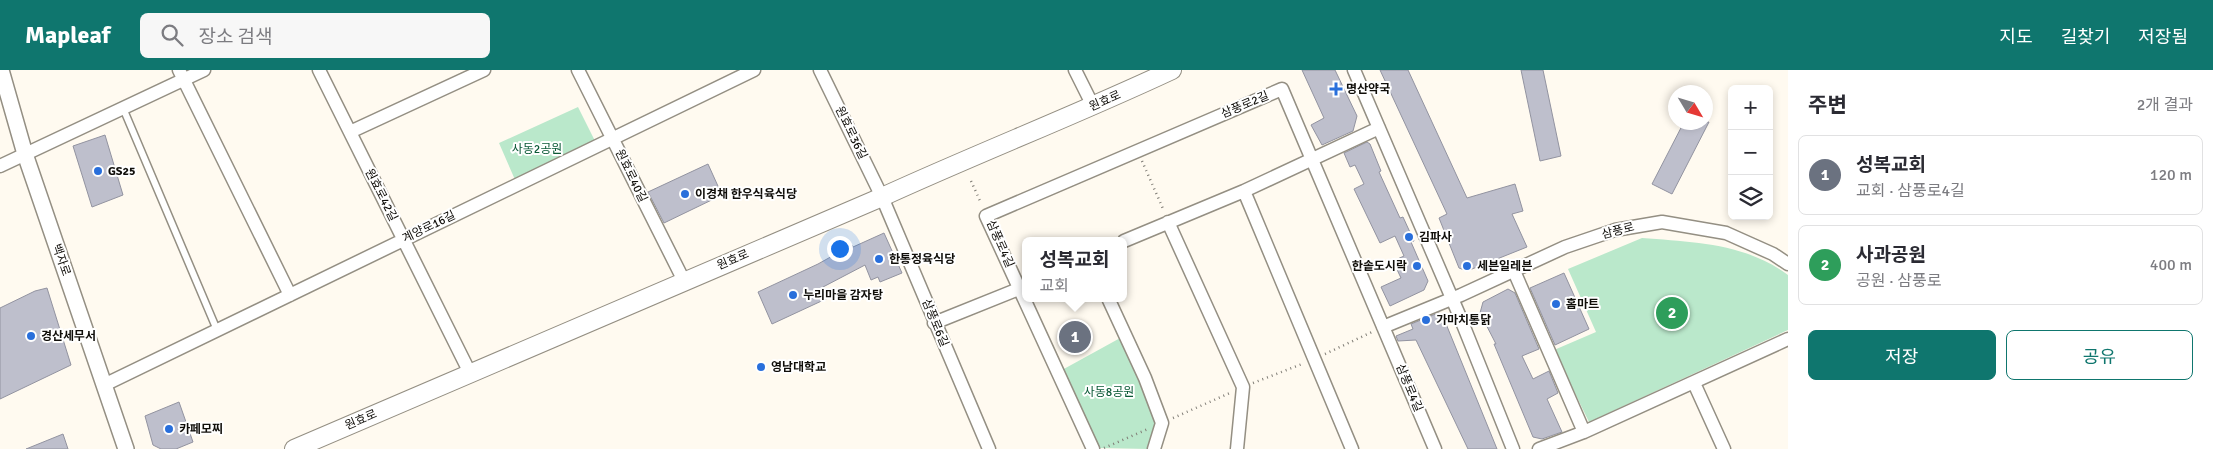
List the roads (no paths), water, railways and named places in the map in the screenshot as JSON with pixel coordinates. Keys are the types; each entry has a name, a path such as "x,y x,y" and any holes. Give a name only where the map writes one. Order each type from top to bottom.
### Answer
{"main road":[{"name":"원효로","path":"294,449 882,197 975,154 1093,106 1172,70"}],"street":[{"name":"백자로","path":"1,70 24,154 126,449"},
{"path":"0,166 123,108 181,75 204,70"},
{"name":"원효로42길","path":"319,70 470,373"},
{"path":"350,132 484,70"},
{"name":"원효로40길","path":"578,70 684,282"},
{"name":"계양로16길","path":"104,385 754,70"},
{"name":"원효로36길","path":"820,70 882,197"},
{"path":"1075,70 1093,106"},
{"path":"1354,70 1513,449"},
{"path":"181,75 290,295"},
{"name":"삼풍로2길","path":"1138,151 1282,89 1382,327"},
{"path":"1127,240 1244,191 1379,128"},
{"name":"삼풍로4길","path":"1022,285 986,216 1138,151"},
{"path":"1244,191 1352,449"},
{"name":"삼풍로6길","path":"882,197 989,449"},
{"path":"1168,222 1243,390 1237,449"},
{"name":"삼풍로","path":"1382,327 1514,271 1564,247 1615,230 1662,222 1726,234 1774,254 1788,264"},
{"path":"1514,271 1584,432"},
{"path":"934,323 1022,287"},
{"name":"삼풍로4길","path":"1029,302 1093,449"},
{"path":"1110,302 1145,378 1162,423 1154,449"},
{"name":"삼풍로4길","path":"1382,327 1435,449"},
{"path":"1539,449 1584,432 1788,339"},
{"path":"1694,383 1724,449"}],"lane":[{"path":"123,108 217,330"}],"place":[{"name":"명산약국","path":"1336,89"},
{"name":"GS25","path":"98,171"},
{"name":"이경채 한우식육식당","path":"685,194"},
{"name":"김파사","path":"1409,237"},
{"name":"한통정육식당","path":"879,259"},
{"name":"한솥도시락","path":"1417,266"},
{"name":"세븐일레븐","path":"1467,266"},
{"name":"누리마을 감자탕","path":"793,295"},
{"name":"홈마트","path":"1556,304"},
{"name":"사과공원","path":"1672,313"},
{"name":"가마치통닭","path":"1426,320"},
{"name":"경산세무서","path":"31,336"},
{"name":"성복교회","path":"1075,337"},
{"name":"영남대학교","path":"761,367"},
{"name":"카페모찌","path":"169,429"}],"park label":[{"name":"사동2공원","path":"537,149"},
{"name":"사동8공원","path":"1109,392"}]}
